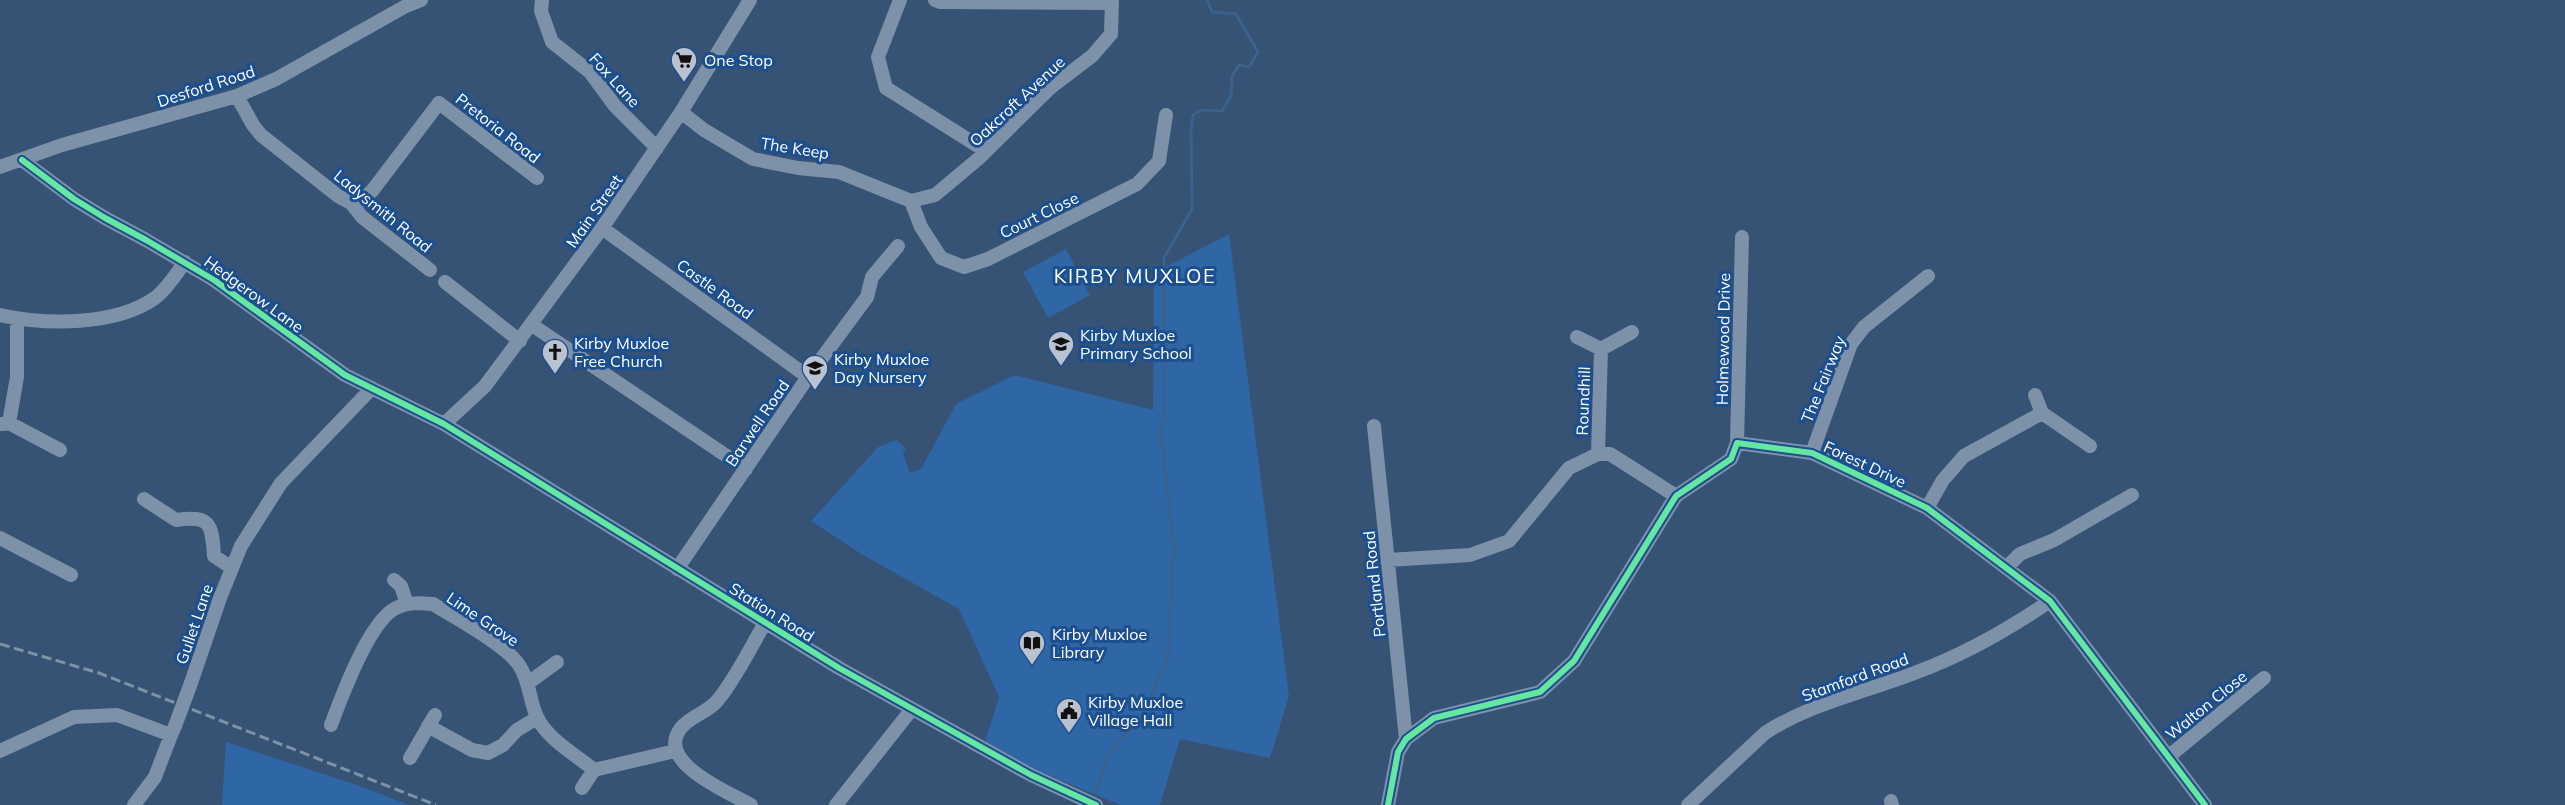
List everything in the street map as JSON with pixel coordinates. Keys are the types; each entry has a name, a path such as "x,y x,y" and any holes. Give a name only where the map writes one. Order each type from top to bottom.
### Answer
{"street":[{"name":"Desford Road","path":"0,167 71,142 237,96 276,79 406,6 421,0"},
{"name":"Fox Lane","path":"542,0 541,11 552,42 590,72 615,106 657,148"},
{"name":"Main Street","path":"444,424 485,386 532,325 657,148 750,0"},
{"path":"900,0 878,57 886,88 986,151"},
{"path":"935,0 940,2 1112,2"},
{"name":"Oakcroft Avenue","path":"911,201 935,195 986,151 1050,88 1092,56 1111,34 1112,2"},
{"name":"Pretoria Road","path":"428,93 537,178"},
{"name":"Ladysmith Road","path":"237,96 261,135 338,196 351,203 362,217 430,270"},
{"name":"Pretoria Road","path":"351,203 362,201 372,191 439,103"},
{"name":"The Keep","path":"681,112 704,130 753,159 798,168 839,172 911,201"},
{"name":"Court Close","path":"911,201 921,226 941,258 964,267 988,259 1137,184 1159,161 1166,116"},
{"name":"Hedgerow Lane","path":"22,160 74,199 185,262 345,375 444,424"},
{"name":"Castle Road","path":"602,228 808,377"},
{"name":"Holmewood Drive","path":"1737,443 1742,237"},
{"name":"Barwell Road","path":"677,569 808,377 867,297 872,277 898,246"},
{"path":"0,315 17,319 90,321 110,318 156,297 185,262"},
{"name":"The Fairway","path":"1812,453 1851,344 1864,327 1928,276"},
{"path":"445,282 520,341"},
{"path":"17,319 17,377 5,424 40,447 60,450"},
{"path":"532,325 746,469"},
{"name":"Roundhill","path":"1601,349 1632,332"},
{"name":"Roundhill","path":"1577,337 1601,349"},
{"name":"Roundhill","path":"1598,454 1601,349"},
{"name":"Gullet Lane","path":"134,805 155,777 241,546 281,483 372,388"},
{"path":"2036,395 2042,413 2090,446"},
{"path":"1927,508 1943,480 1964,456 2042,413"},
{"name":"Station Road","path":"444,424 765,623 912,710 1076,802 1096,805"},
{"name":"Portland Road","path":"1374,426 1406,739"},
{"path":"1388,805 1398,752 1406,739 1434,718 1540,692 1574,661 1676,496 1731,459 1737,443"},
{"name":"Forest Drive","path":"1737,443 1812,453 1927,508 2050,601 2205,805"},
{"path":"1388,560 1470,555 1509,541 1569,468 1598,454 1610,454 1676,496"},
{"path":"2006,568 2020,554 2054,540 2132,495"},
{"path":"144,499 176,520 189,517 199,518 207,524 213,535 214,556 232,567"},
{"path":"0,538 71,575"},
{"path":"331,725 347,680 375,631 394,609 407,604 402,586 394,580"},
{"name":"Stamford Road","path":"1688,805 1765,733 1777,725 1815,707 1919,672 2017,623 2050,601"},
{"name":"Lime Grove","path":"407,604 433,604 507,653 519,664 528,683 537,718 549,734 594,770"},
{"path":"751,805 682,763 675,751 674,741 679,730 717,701 765,623"},
{"path":"528,683 557,662"},
{"name":"Walton Close","path":"2168,757 2264,678"},
{"path":"836,805 912,710"},
{"path":"0,751 74,717 117,715 173,730"},
{"path":"410,758 432,721 472,750 488,753 503,745 517,730 537,718"},
{"path":"582,788 594,770 675,751"}],"shaded area":[{"path":"1229,234 1289,696 1270,758 1180,739 1160,805 1120,805 983,748 999,697 959,609 863,555 811,521 878,447 896,440 906,448 903,453 910,473 921,469 956,404 1015,375 1153,410 1154,273"},
{"path":"1066,249 1090,295 1048,318 1023,272"},
{"path":"226,742 360,786 409,805 222,805"}],"waterway":[{"path":"1095,791 1109,756 1122,737 1142,721 1168,655 1174,546 1161,434 1165,404 1164,258 1192,209 1191,130 1193,115 1201,110 1222,111 1231,96 1232,76 1239,65 1249,67 1258,52 1236,14 1212,12 1207,0"}],"railway":[{"path":"0,644 99,673 436,805"}],"cycle path":[{"path":"22,160 74,199 214,280 345,375 444,424 839,668 1031,775 1096,805"},
{"path":"1388,805 1398,752 1406,739 1434,718 1540,692 1574,661 1676,496 1731,459 1737,443 1812,453 1927,508 2050,601 2205,805"}],"place":[{"name":"One Stop","path":"684,83"},
{"name":"Kirby Muxloe Primary School","path":"1061,367"},
{"name":"Kirby Muxloe Free Church","path":"555,375"},
{"name":"Kirby Muxloe Day Nursery","path":"815,391"},
{"name":"Kirby Muxloe Library","path":"1032,666"},
{"name":"Kirby Muxloe Village Hall","path":"1069,734"}],"district":[{"name":"KIRBY MUXLOE","path":"1135,275"}]}
